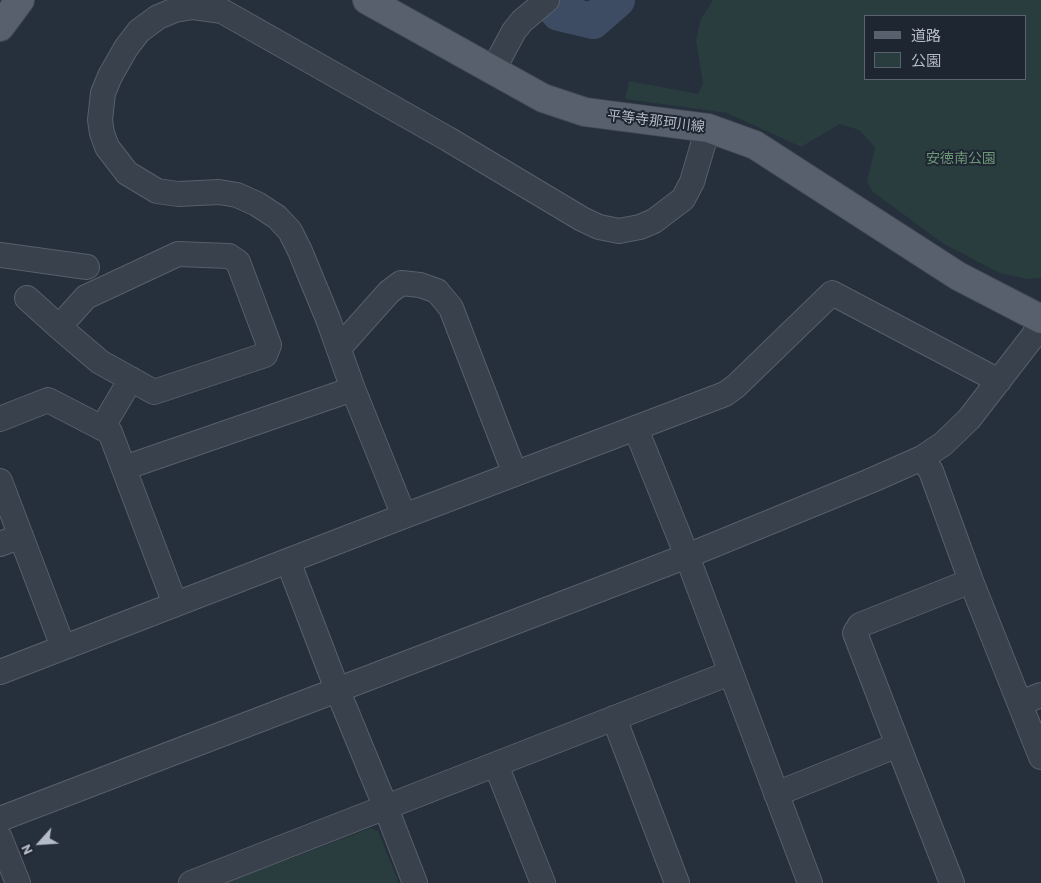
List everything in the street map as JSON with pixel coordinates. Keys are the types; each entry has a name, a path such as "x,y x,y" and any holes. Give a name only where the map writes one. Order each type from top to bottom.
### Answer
{"main road":[{"path":"0,27 20,0"},
{"name":"平等寺那珂川線","path":"367,0 543,98 584,112 708,128 755,145 958,276 1041,319"}],"street":[{"path":"493,70 514,31 547,0"},
{"path":"404,516 353,389 339,348 290,231 276,217 257,204 237,196 220,192 178,194 157,191 127,173 107,147 100,120 103,93 110,76 126,48 140,31 158,17 175,10 193,7 222,11 582,219 600,227 619,231 640,227 654,221 682,199 692,182 708,128"},
{"path":"27,298 59,327 100,362 154,392 264,355 269,345 238,262 229,256 178,254 86,297 59,327"},
{"path":"0,255 88,267"},
{"path":"339,348 388,292 400,283 420,285 437,290 451,308 515,474"},
{"path":"0,672 725,394 736,386 832,293 999,381"},
{"path":"0,819 687,556 922,458 943,444 968,419 1034,335 1041,319"},
{"path":"102,428 131,379"},
{"path":"124,468 353,389"},
{"path":"0,419 48,400 110,432 175,604"},
{"path":"636,429 687,556 810,883"},
{"path":"922,458 931,471 971,581 1030,699 1041,757"},
{"path":"0,481 10,540 63,647"},
{"path":"288,561 415,883"},
{"path":"952,883 855,634 860,625 971,581"},
{"path":"191,883 730,673"},
{"path":"614,718 677,883"},
{"path":"776,794 898,745"},
{"path":"496,765 543,883"},
{"path":"0,838 18,883"}],"green space":[{"name":"安徳南公園","path":"713,0 1041,0 1041,278 1027,279 1000,273 944,244 873,192 867,182 875,147 859,130 840,124 801,147 727,113 625,99 629,81 698,94 703,84 696,40 701,19"},
{"path":"371,828 378,831 399,883 226,883"}],"waterway":[{"path":"548,0 559,13 593,21 617,0"}]}
